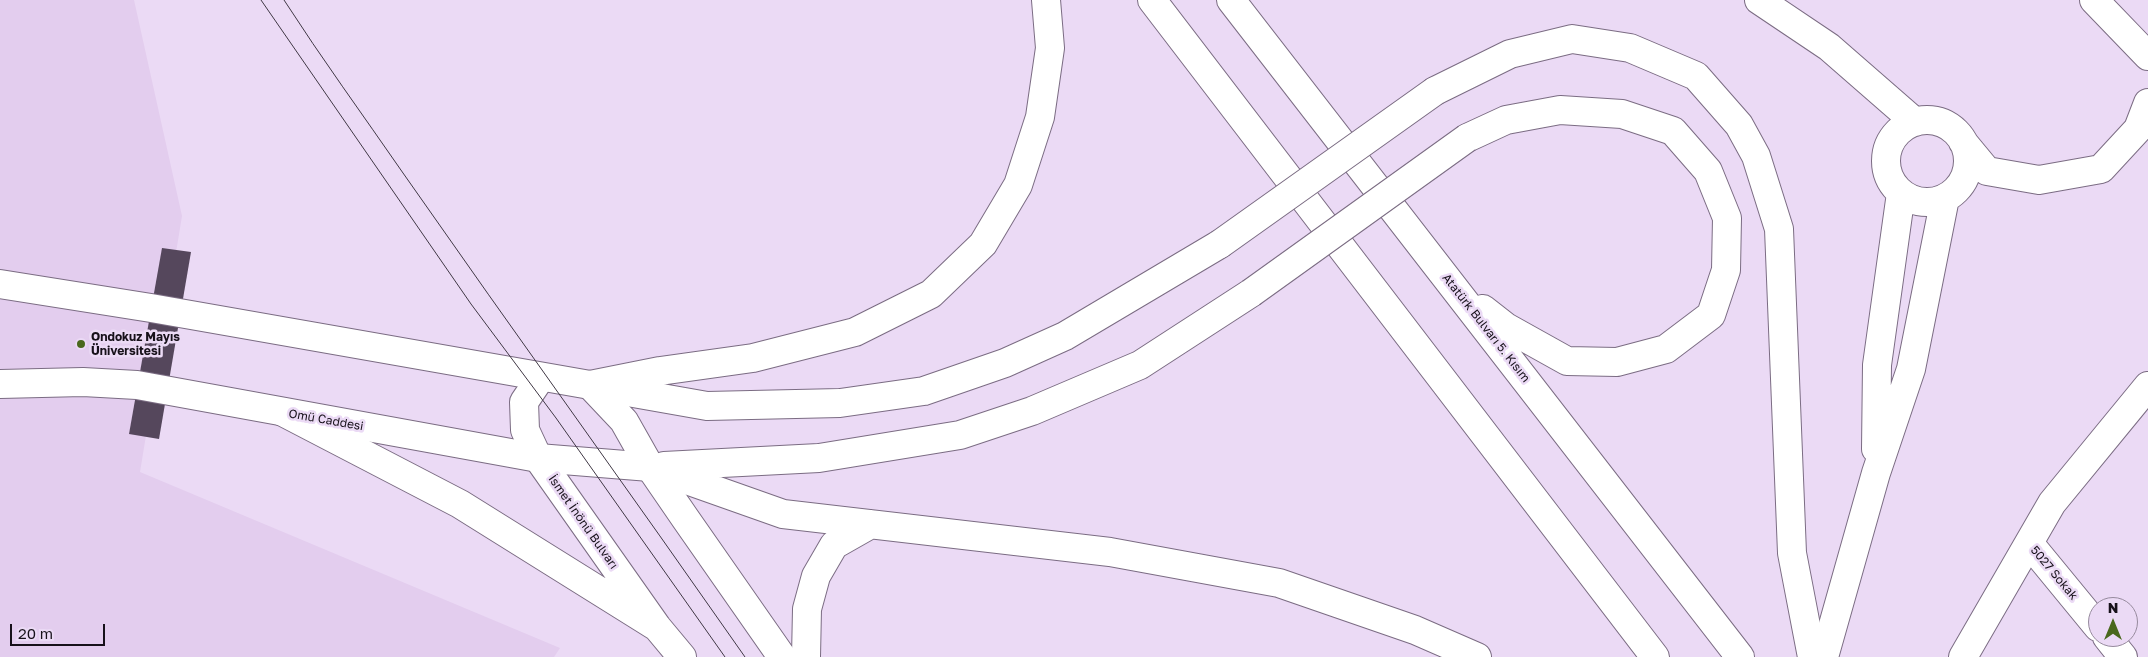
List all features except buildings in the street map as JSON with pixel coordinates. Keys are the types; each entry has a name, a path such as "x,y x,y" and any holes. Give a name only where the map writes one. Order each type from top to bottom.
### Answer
{"main road":[{"path":"590,385 660,371 753,358 855,332 931,294 983,244 1018,185 1040,117 1050,48 1046,0"},
{"path":"1152,0 1655,657"},
{"name":"Atatürk Bulvarı 5. Kısım","path":"1231,0 1740,657"},
{"path":"1759,0 1829,46 1915,122"},
{"path":"2094,0 2148,56"},
{"path":"0,284 151,308 707,406 840,403 924,391 1005,363 1065,336 1220,244 1435,91 1510,54 1572,39 1630,48 1696,76 1739,126 1756,156 1778,229 1792,553 1812,657"},
{"path":"1963,142 1967,154 1966,173 1956,190 1945,198 1934,202 1923,202 1901,193 1890,179 1886,160 1888,148 1894,136 1903,128 1915,122 1929,120 1943,123 1954,131 1987,171 2038,180 2101,169 2138,129 2148,103"},
{"path":"650,467 818,458 960,435 1032,411 1140,365 1251,293 1467,138 1506,120 1560,110 1622,114 1673,131 1708,171 1727,218 1726,270 1711,315 1666,349 1617,362 1567,361 1506,327 1451,282"},
{"path":"1876,473 1877,365 1901,193"},
{"path":"1824,657 1876,473 1911,368 1945,198"},
{"name":"İsmet İnönü Bulvarı","path":"541,378 524,402 525,430 538,458 657,627 682,657"},
{"name":"Omü Caddesi","path":"0,384 83,382 137,385 538,458 650,467"},
{"path":"590,385 624,421 650,467 782,657"},
{"path":"1963,657 2052,503 2144,400"},
{"path":"283,412 460,504 657,627"},
{"path":"650,467 783,514 1110,552 1279,583 1415,630 1477,657"},
{"path":"806,657 807,609 816,576 834,545 871,524"},
{"name":"5027 Sokak","path":"2029,543 2088,615"},
{"path":"2115,647 2123,657"}],"shaded area":[{"name":"Ondokuz Mayıs Üniversitesi","path":"0,0 134,0 182,216 140,472 560,648 554,657 0,657"}],"tram line":[{"path":"261,0 471,304 556,418 725,657"},
{"path":"284,0 446,234 745,657"}],"place":[{"name":"Ondokuz Mayıs Üniversitesi","path":"81,344"}]}
